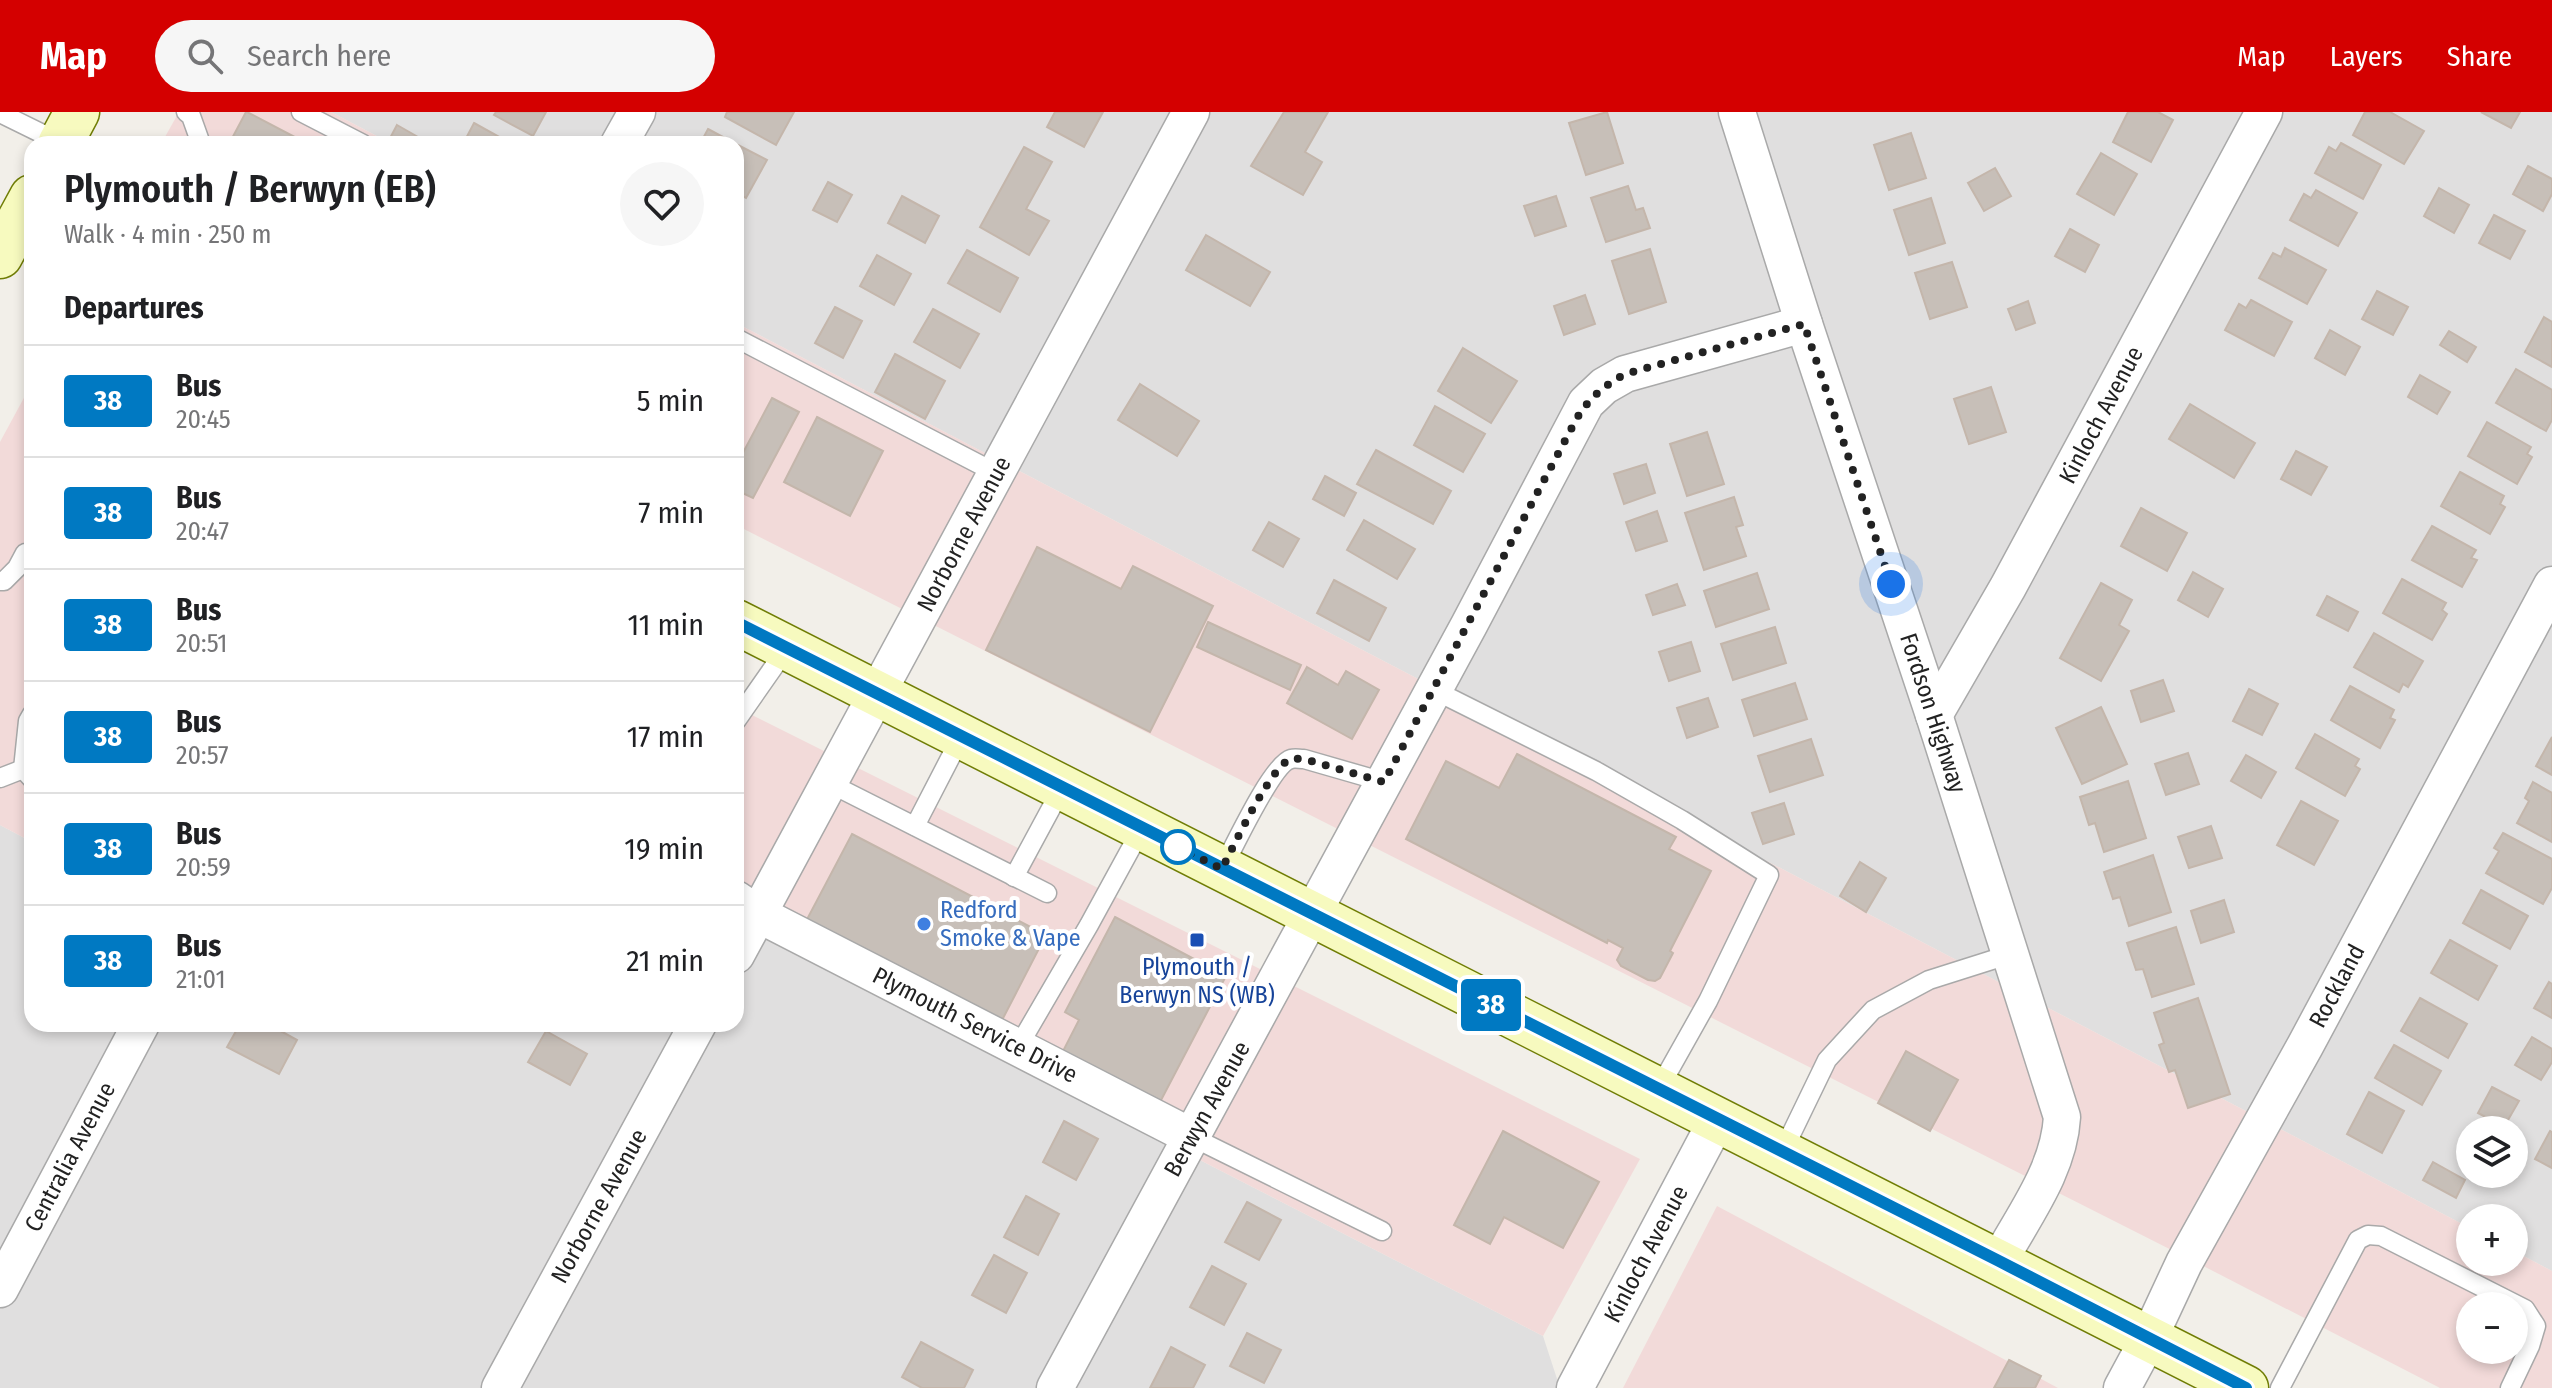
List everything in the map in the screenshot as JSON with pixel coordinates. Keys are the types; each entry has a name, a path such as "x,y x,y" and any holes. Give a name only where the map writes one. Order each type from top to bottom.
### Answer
{"main road":[{"path":"64,136 77,112"},
{"path":"9,253 24,216"},
{"path":"744,626 2246,1388"}],"street":[{"path":"624,136 637,112"},
{"name":"Norborne Avenue","path":"747,906 829,783 1191,112"},
{"name":"Fordson Highway","path":"1737,112 2062,1117 2061,1140 2054,1161 1999,1261"},
{"name":"Kinloch Avenue","path":"1934,715 2008,587 2264,112"},
{"name":"Berwyn Avenue","path":"1055,1388 1586,403 1604,386 1625,374 1804,324"},
{"name":"Rockland","path":"2122,1388 2184,1263 2552,585"},
{"name":"Plymouth Service Drive","path":"747,906 1192,1137"},
{"name":"Centralia Avenue","path":"0,1289 137,1032"},
{"name":"Norborne Avenue","path":"500,1388 694,1032"},
{"name":"Kinloch Avenue","path":"1575,1388 1717,1120"}],"lane":[{"path":"186,112 191,116 198,136"},
{"path":"301,112 348,136"},
{"path":"0,113 45,136"},
{"path":"744,342 996,473"},
{"path":"0,581 4,581 17,568 24,555"},
{"path":"744,709 787,647"},
{"path":"1434,690 1596,771 1769,875 1708,1001 1658,1090"},
{"path":"915,826 961,736"},
{"path":"1222,869 1261,795 1280,767 1290,759 1304,759 1384,782"},
{"path":"0,778 24,775"},
{"path":"829,783 1047,893"},
{"path":"1014,877 1062,788"},
{"path":"1018,1047 1142,828"},
{"path":"1782,1153 1827,1060 1873,1010 1929,980 2011,954"},
{"path":"1192,1137 1382,1231"},
{"path":"2280,1388 2358,1240 2368,1235 2381,1236 2525,1309 2536,1326 2510,1388"}],"shaded area":[{"path":"179,112 331,112 377,136 166,136"},
{"path":"331,112 2552,112 2552,1271 2528,1258 2528,1204 2456,1204 2456,1221 744,327 744,136 377,136"},
{"path":"744,327 2456,1221 2456,1276 2528,1276 2528,1258 2552,1271 2552,1388 2440,1388 744,529"},
{"path":"24,398 24,838 0,825 0,442"},
{"path":"744,711 1640,1159 1543,1336 744,926"},
{"path":"0,825 24,838 24,1032 744,1032 744,926 1543,1336 1560,1388 0,1388"},
{"path":"1717,1206 2058,1388 1623,1388"}],"building":[{"path":"247,112 293,136 233,136"},
{"path":"496,112 546,112 533,136 494,115"},
{"path":"727,112 794,112 776,145 725,117"},
{"path":"1055,112 1103,112 1084,147 1047,127"},
{"path":"1284,112 1328,112 1305,152 1322,162 1303,195 1251,166"},
{"path":"1607,112 1623,163 1586,175 1569,123"},
{"path":"2128,112 2158,112 2173,120 2151,162 2113,142"},
{"path":"2365,112 2390,112 2424,131 2404,164 2353,135"},
{"path":"2481,112 2520,112 2511,128"},
{"path":"474,123 498,136 467,136"},
{"path":"397,125 416,136 391,136"},
{"path":"708,129 721,136 704,136"},
{"path":"1911,133 1926,178 1889,190 1874,145"},
{"path":"2341,143 2381,165 2363,199 2315,173 2329,147 2336,151"},
{"path":"1024,147 1052,162 1026,209 1049,221 1029,255 980,227"},
{"path":"744,148 767,160 744,197"},
{"path":"2101,153 2137,174 2114,215 2077,194"},
{"path":"2528,166 2552,179 2552,194 2543,211 2513,194"},
{"path":"1995,168 2011,196 1984,211 1968,183"},
{"path":"828,182 852,195 837,222 813,210"},
{"path":"1628,186 1636,210 1643,208 1650,228 1606,242 1591,198"},
{"path":"2439,188 2469,205 2454,233 2424,216"},
{"path":"2316,190 2357,213 2338,246 2290,220 2304,194 2311,198"},
{"path":"902,196 939,216 925,243 888,223"},
{"path":"1556,196 1566,226 1535,236 1524,206"},
{"path":"1931,198 1945,243 1909,255 1894,210"},
{"path":"2494,215 2525,231 2510,259 2479,243"},
{"path":"2070,229 2099,245 2085,272 2055,256"},
{"path":"1206,235 1270,272 1250,306 1186,270"},
{"path":"2285,248 2326,270 2307,304 2259,278 2273,253 2281,257"},
{"path":"1650,249 1666,302 1629,314 1612,261"},
{"path":"967,250 1018,278 1000,312 948,283"},
{"path":"877,255 911,274 894,305 860,286"},
{"path":"1952,262 1967,307 1930,319 1915,273"},
{"path":"2377,291 2408,307 2393,335 2362,319"},
{"path":"1585,295 1595,324 1564,335 1554,306"},
{"path":"2251,300 2292,322 2274,356 2225,330 2239,304 2246,308"},
{"path":"2028,301 2035,323 2016,330 2008,309"},
{"path":"835,307 862,321 843,358 815,343"},
{"path":"933,309 979,334 960,368 914,342"},
{"path":"2544,317 2552,322 2552,367 2525,352"},
{"path":"2330,330 2360,347 2345,375 2315,358"},
{"path":"2449,331 2476,347 2467,362 2440,345"},
{"path":"1463,348 1517,381 1491,423 1438,391"},
{"path":"895,354 945,381 925,419 875,392"},
{"path":"2516,369 2552,390 2552,420 2546,431 2496,403"},
{"path":"2420,375 2450,392 2437,414 2408,397"},
{"path":"1140,384 1199,421 1177,456 1118,420"},
{"path":"1991,387 2006,432 1969,444 1954,399"},
{"path":"772,398 799,412 753,498 744,494 744,451"},
{"path":"2190,404 2255,443 2234,478 2169,439"},
{"path":"1435,406 1485,434 1463,472 1414,445"},
{"path":"817,417 883,451 850,516 784,482"},
{"path":"2487,422 2531,447 2527,454 2532,457 2517,484 2468,456"},
{"path":"1707,432 1724,484 1687,496 1670,444"},
{"path":"1376,450 1451,491 1433,524 1357,484"},
{"path":"2296,451 2327,467 2311,495 2281,479"},
{"path":"1646,464 1655,493 1624,504 1614,474"},
{"path":"2460,472 2504,496 2500,504 2505,507 2490,534 2441,506"},
{"path":"1325,476 1356,493 1344,516 1313,499"},
{"path":"1734,497 1743,525 1736,527 1746,556 1704,570 1685,513"},
{"path":"2141,508 2187,533 2167,571 2121,546"},
{"path":"1657,511 1667,541 1636,551 1626,522"},
{"path":"1364,520 1415,549 1397,579 1347,550"},
{"path":"1269,522 1299,539 1283,567 1253,550"},
{"path":"2432,526 2476,550 2471,558 2477,560 2462,587 2412,560"},
{"path":"1037,547 1121,589 1133,566 1213,606 1150,732 986,650"},
{"path":"2193,572 2223,589 2208,617 2178,600"},
{"path":"1757,573 1769,609 1716,627 1704,591"},
{"path":"2402,579 2446,603 2442,610 2447,614 2432,640 2383,613"},
{"path":"1334,580 1386,608 1369,641 1317,613"},
{"path":"2101,583 2132,600 2119,625 2129,631 2101,681 2060,658"},
{"path":"1677,584 1685,605 1653,615 1646,595"},
{"path":"2327,596 2358,612 2348,631 2317,615"},
{"path":"1208,622 1301,665 1290,690 1197,647"},
{"path":"1775,627 1786,663 1733,680 1721,644"},
{"path":"2374,633 2423,661 2408,687 2403,684 2399,692 2354,667"},
{"path":"1691,642 1700,671 1669,681 1659,652"},
{"path":"1307,667 1338,685 1346,671 1379,690 1352,739 1287,703"},
{"path":"2163,680 2174,711 2141,722 2131,691"},
{"path":"1795,683 1807,719 1754,736 1742,700"},
{"path":"2350,686 2394,710 2390,718 2395,720 2380,748 2331,720"},
{"path":"2249,689 2278,704 2262,735 2233,721"},
{"path":"1708,698 1718,727 1687,738 1677,708"},
{"path":"2101,707 2127,764 2082,784 2056,728"},
{"path":"2315,734 2359,759 2355,766 2360,769 2345,796 2296,768"},
{"path":"2552,737 2552,775 2536,766"},
{"path":"1811,739 1823,775 1770,792 1758,756"},
{"path":"2188,753 2199,784 2166,795 2155,764"},
{"path":"1517,754 1676,837 1669,849 1711,871 1670,951 1673,953 1660,978 1648,980 1621,966 1617,960 1623,948 1608,940 1607,943 1406,839 1446,761 1499,788"},
{"path":"2246,755 2276,772 2261,798 2231,781"},
{"path":"2128,781 2146,838 2104,852 2095,823 2089,825 2080,797"},
{"path":"2533,782 2552,793 2552,842 2517,823 2529,801 2525,798"},
{"path":"2301,801 2338,821 2314,865 2277,845"},
{"path":"1784,803 1794,834 1763,844 1752,813"},
{"path":"2211,826 2222,858 2189,868 2178,837"},
{"path":"2503,833 2552,859 2552,888 2543,904 2486,873 2499,851 2494,848"},
{"path":"852,834 1046,935 999,1026 804,925"},
{"path":"2153,855 2171,912 2129,926 2120,897 2113,899 2104,872"},
{"path":"1860,862 1886,878 1866,912 1840,896"},
{"path":"2481,890 2528,916 2510,949 2463,923"},
{"path":"2224,900 2234,932 2201,943 2191,911"},
{"path":"1115,917 1226,976 1158,1106 1061,1055 1079,1020 1065,1012"},
{"path":"2176,927 2194,984 2152,997 2143,969 2136,970 2127,943"},
{"path":"2450,940 2497,966 2478,1000 2431,973"},
{"path":"2549,982 2552,984 2552,1018 2534,1008"},
{"path":"2198,998 2230,1094 2188,1108 2175,1070 2169,1072 2159,1045 2164,1043 2154,1013"},
{"path":"2420,998 2467,1024 2448,1058 2401,1031"},
{"path":"235,1032 282,1032 297,1040 279,1074 227,1047"},
{"path":"545,1032 587,1054 570,1085 528,1062"},
{"path":"2532,1037 2552,1049 2552,1062 2541,1080 2515,1065"},
{"path":"2394,1045 2441,1071 2422,1105 2375,1078"},
{"path":"1906,1051 1958,1080 1930,1131 1878,1103"},
{"path":"2492,1087 2519,1101 2510,1116 2484,1116 2478,1113"},
{"path":"2369,1092 2404,1111 2382,1153 2347,1134"},
{"path":"1064,1121 1098,1139 1076,1180 1043,1162"},
{"path":"1503,1131 1599,1182 1563,1248 1504,1217 1490,1244 1454,1225"},
{"path":"2552,1132 2552,1168 2535,1159"},
{"path":"2433,1162 2456,1175 2456,1188 2461,1188 2456,1198 2423,1180"},
{"path":"1026,1196 1059,1214 1038,1255 1004,1237"},
{"path":"1247,1202 1281,1220 1259,1260 1225,1242"},
{"path":"994,1255 1027,1273 1006,1313 972,1295"},
{"path":"1212,1266 1246,1284 1224,1325 1190,1307"},
{"path":"1247,1333 1281,1350 1264,1383 1230,1366"},
{"path":"921,1342 973,1370 964,1388 922,1388 902,1377"},
{"path":"1171,1347 1205,1365 1193,1388 1150,1388"},
{"path":"2009,1360 2041,1376 2035,1388 1994,1388"}],"bus line":[{"name":"38","path":"744,626 2246,1388"}],"place":[{"name":"Redford Smoke & Vape","path":"924,924"},
{"name":"Plymouth / Berwyn NS (WB)","path":"1197,940"}],"route":[{"path":"1178,847 1222,869 1261,795 1280,767 1290,759 1304,759 1384,782 1577,418 1586,403 1604,386 1625,374 1804,324 1891,584"}]}
